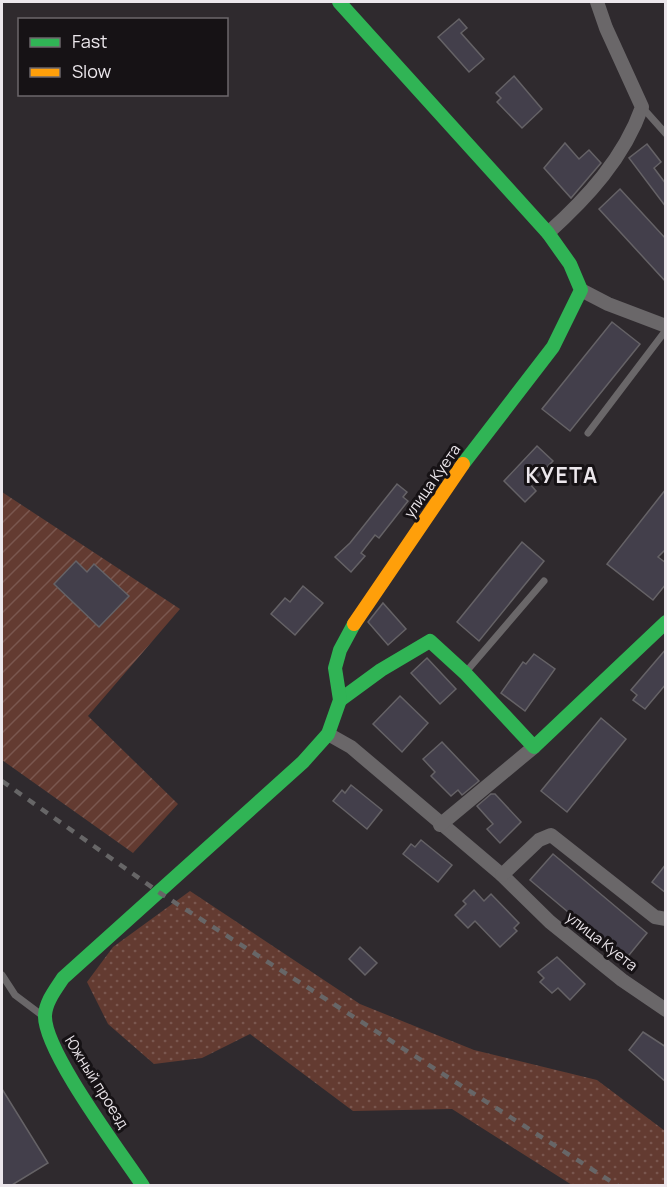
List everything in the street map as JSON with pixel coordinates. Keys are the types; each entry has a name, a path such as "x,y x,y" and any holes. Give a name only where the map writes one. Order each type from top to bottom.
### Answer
{"street":[{"path":"339,2 548,233 570,264 581,290 666,328"},
{"path":"548,233 574,209 609,168 633,132 642,107 606,28 597,2"},
{"name":"улица Куета","path":"45,1018 48,1001 63,978 303,762 328,734 340,700 335,668 340,650 361,610 459,469 553,346 581,290"},
{"path":"440,825 534,747 652,638 666,622"},
{"path":"340,700 381,670 430,641 465,673 534,747"},
{"name":"улица Куета","path":"328,734 351,747 440,825 502,875 550,922 622,980 666,1010"},
{"path":"502,875 538,840 551,835 655,917 666,920"},
{"name":"Южный проезд","path":"45,1018 48,1033 66,1065 143,1185"}],"lane":[{"path":"642,107 666,134"},
{"path":"588,433 666,328"},
{"path":"465,673 544,581"},
{"path":"2,975 15,995 45,1018"}],"shaded area":[{"path":"2,492 180,609 88,716 178,804 133,853 2,760"},
{"path":"190,891 360,1004 474,1050 597,1080 665,1131 665,1185 572,1185 452,1109 353,1111 250,1034 202,1058 154,1064 108,1024 87,982 113,947"}],"building":[{"path":"459,19 467,28 461,33 484,59 469,72 438,37"},
{"path":"514,76 542,109 522,128 497,102 501,98 496,93"},
{"path":"565,143 579,159 589,150 601,163 571,198 544,168"},
{"path":"647,144 661,162 654,168 666,184 666,207 629,158"},
{"path":"620,189 666,239 666,282 599,209"},
{"path":"612,322 640,344 570,431 542,409"},
{"path":"537,446 553,461 530,484 536,491 525,502 504,481"},
{"path":"397,484 407,492 403,497 408,501 379,538 375,535 361,553 365,556 351,572 335,557 350,543"},
{"path":"666,489 666,549 658,557 666,563 666,584 653,600 607,564"},
{"path":"522,542 544,561 479,641 457,622"},
{"path":"76,561 87,572 94,564 129,596 99,627 54,584"},
{"path":"303,586 323,603 295,635 271,614 285,598 290,602"},
{"path":"383,603 406,629 388,645 368,622"},
{"path":"666,649 666,684 645,709 633,700 637,695 631,690"},
{"path":"534,654 555,669 525,711 501,693 523,662 526,664"},
{"path":"427,658 456,689 440,704 411,673"},
{"path":"400,696 428,723 402,752 373,724"},
{"path":"601,718 626,739 567,812 541,791"},
{"path":"442,742 479,781 462,795 458,790 451,796 431,776 435,772 423,759"},
{"path":"351,785 382,810 367,829 333,801 342,790 345,793"},
{"path":"491,794 495,794 521,822 500,843 487,829 493,824 477,806"},
{"path":"421,840 452,865 438,882 403,854 411,844 415,847"},
{"path":"553,854 647,933 625,960 530,880"},
{"path":"666,864 666,893 652,882"},
{"path":"474,890 484,901 491,894 519,923 514,928 517,931 500,947 475,921 468,928 455,915 466,904 463,901"},
{"path":"360,947 377,963 365,975 349,959"},
{"path":"557,957 585,984 570,1000 558,988 552,993 540,982 544,978 538,972"},
{"path":"643,1032 666,1047 666,1082 629,1050"},
{"path":"2,1089 48,1163 12,1185 2,1185"}],"railway":[{"path":"2,781 160,893 618,1186"}],"traffic: fast":[{"path":"339,2 548,233 570,264 581,290 553,347 463,464"},
{"path":"340,700 381,670 430,641 465,673 534,747 666,622"},
{"path":"143,1186 85,1102 57,1052 48,1031 45,1015 47,1005 63,978 303,762 328,734 340,700 335,668 340,650 354,624"}],"traffic: slow":[{"path":"354,624 463,464"}],"district":[{"name":"КУЕТА","path":"562,475"}]}
